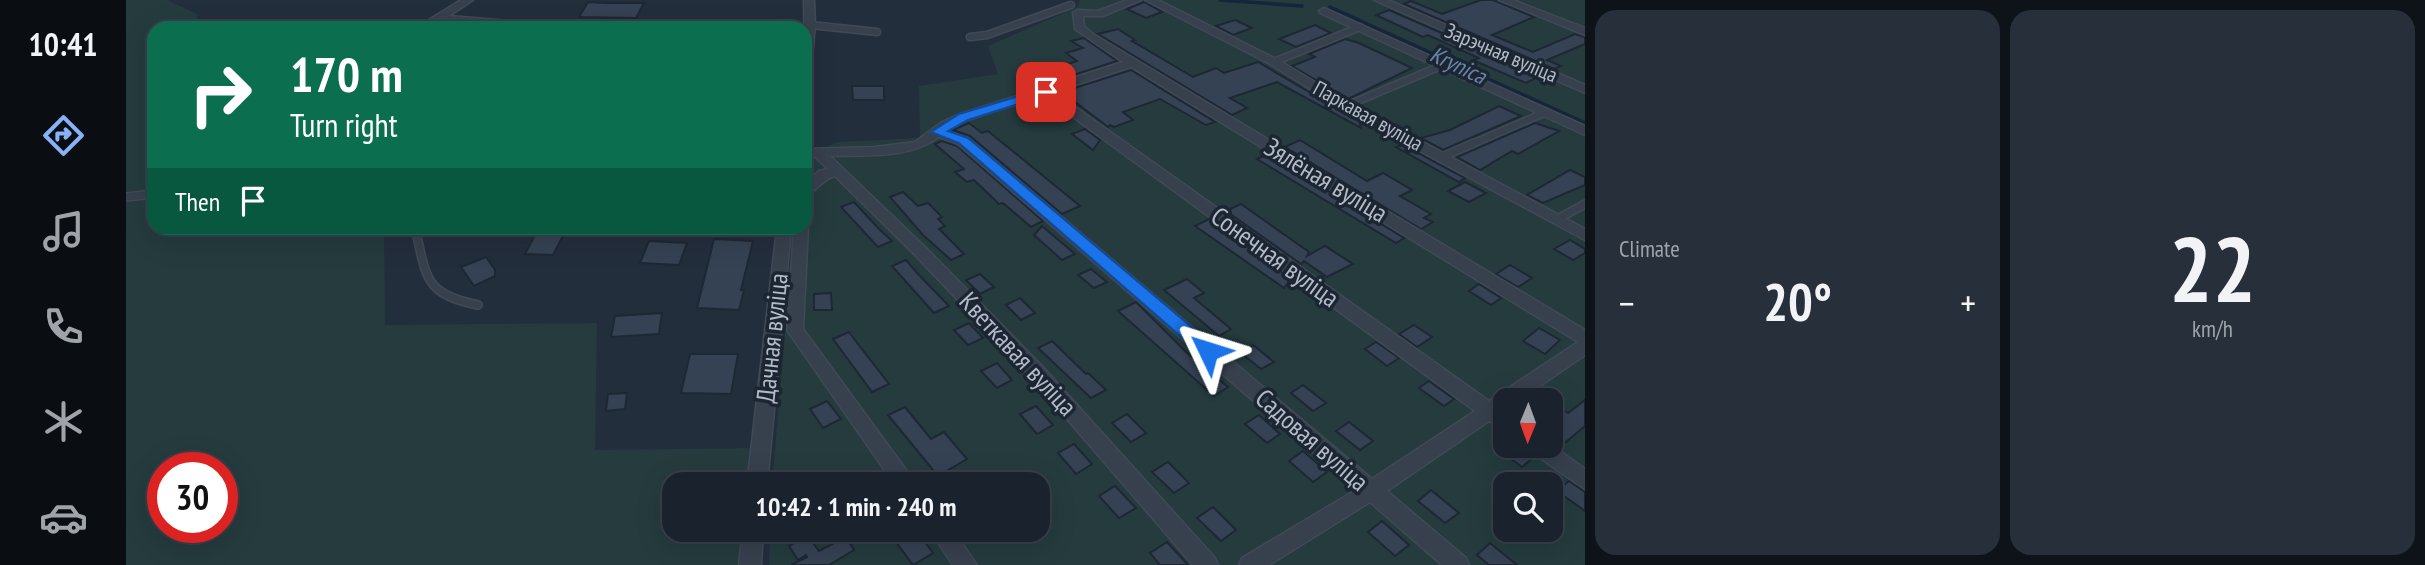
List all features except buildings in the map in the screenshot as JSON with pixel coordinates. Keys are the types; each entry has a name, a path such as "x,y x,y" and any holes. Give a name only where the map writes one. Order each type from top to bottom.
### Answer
{"street":[{"path":"432,21 468,0"},
{"path":"809,0 810,21"},
{"path":"1073,6 1099,14 1136,0"},
{"name":"Паркавая вуліца","path":"1150,0 1274,62 1346,106 1585,235"},
{"name":"Зарэчная вуліца","path":"1379,0 1585,89"},
{"path":"1504,0 1585,32"},
{"name":"Зялёная вуліца","path":"1073,6 1079,27 1089,36 1585,338"},
{"path":"1324,11 1585,131"},
{"path":"437,18 474,21"},
{"path":"812,153 919,145 964,117 1135,62"},
{"name":"Сонечная вуліца","path":"1046,92 1493,414"},
{"name":"Садовая вуліца","path":"938,132 963,141 1458,565"},
{"name":"Кветкавая вуліца","path":"812,153 837,171 920,251 1035,370 1207,565"},
{"path":"812,185 824,174 837,171"},
{"name":"Дачная вуліца","path":"758,472 783,235"},
{"path":"801,235 794,330 898,472"},
{"path":"1250,565 1371,491 1585,346"},
{"path":"1555,458 1585,480"},
{"path":"750,565 752,542"},
{"path":"949,542 966,565"}],"lane":[{"path":"970,37 1073,6"},
{"path":"812,25 877,32"},
{"path":"1274,62 1360,27"},
{"path":"1346,106 1443,65"},
{"path":"1442,157 1546,112"},
{"path":"126,197 147,195"},
{"path":"1556,220 1585,204"},
{"path":"417,235 426,276 436,292 452,301 478,305"}],"green space":[{"path":"126,0 167,0 197,14 196,21 147,21 147,235 384,235 385,325 597,323 595,450 760,448 758,472 662,472 662,542 752,542 750,565 126,565"},
{"path":"1080,0 1585,0 1585,565 769,565 770,542 1050,542 1050,472 773,472 793,235 812,235 812,149 823,148 838,142 920,138 919,86 998,74 988,46 1078,7"}],"waterway":[{"name":"Krynica","path":"1220,0 1302,6"},
{"name":"Krynica","path":"1330,7 1585,123"}],"route":[{"path":"1046,92 964,117 938,132 963,141 1208,351"}]}
